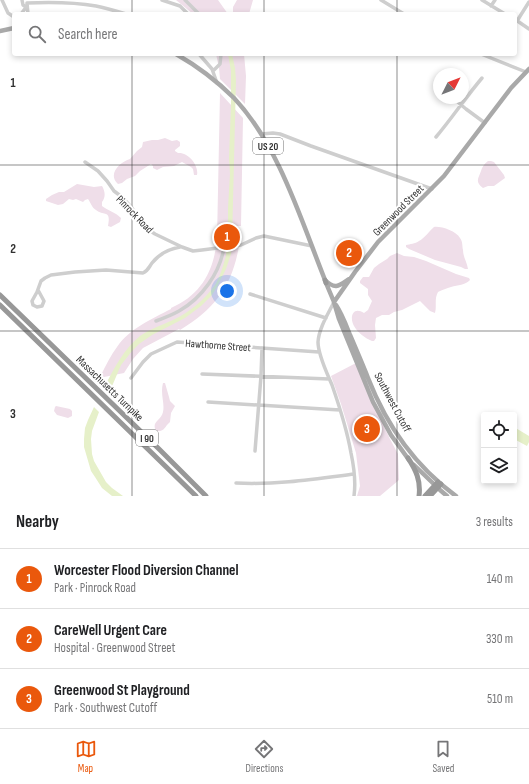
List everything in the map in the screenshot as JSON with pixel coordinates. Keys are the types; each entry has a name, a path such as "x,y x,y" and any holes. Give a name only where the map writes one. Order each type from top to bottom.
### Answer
{"highway":[{"name":"Massachusetts Turnpike","path":"0,295 206,496"},
{"name":"Massachusetts Turnpike","path":"0,306 196,496"},
{"path":"408,458 419,479 420,496"},
{"path":"425,496 438,485"},
{"path":"430,496 438,485"}],"main road":[{"path":"0,31 12,28"},
{"name":"US 20","path":"179,56 219,84 238,103 261,134"},
{"name":"Greenwood Street","path":"334,302 349,279 380,240 447,173 510,88 528,70"},
{"name":"Southwest Cutoff","path":"261,134 273,154 294,199 334,302 339,319 373,402 391,435 418,470 456,496"},
{"path":"326,281 336,286 349,279"},
{"name":"Southwest Cutoff","path":"334,302 343,318 374,391 390,423 412,455 447,496"}],"street":[{"path":"2,0 8,13 12,16"},
{"path":"22,0 24,5 27,7 28,12"},
{"path":"162,0 180,6 186,12"},
{"path":"185,0 197,12"},
{"path":"382,0 401,12"},
{"path":"482,0 502,12"},
{"path":"491,6 495,0"},
{"path":"23,12 27,7 27,3 51,1 98,7 118,12"},
{"path":"517,19 529,2"},
{"path":"517,21 529,29"},
{"path":"201,56 213,71 219,84"},
{"path":"213,71 220,64 221,56"},
{"path":"487,56 528,70"},
{"path":"436,137 482,78"},
{"path":"461,105 485,123"},
{"path":"261,134 280,134 432,189"},
{"name":"Pinrock Road","path":"85,162 107,181 114,191 132,208 149,230 181,247 196,251 241,245 264,236 312,246"},
{"path":"38,290 42,280 50,275 106,270 143,273 147,271 152,262 164,252 173,248 181,247"},
{"path":"156,321 180,311 193,301 208,285 218,269 225,247"},
{"path":"250,294 326,318"},
{"name":"Greenwood Street","path":"334,302 319,336 318,344 347,431 354,474 354,496"},
{"name":"Hawthorne Street","path":"131,378 151,354 176,342 320,352"},
{"path":"255,451 262,348"},
{"path":"202,374 329,379"},
{"path":"208,402 340,410"},
{"path":"236,483 250,484 309,480 354,474"}],"shaded area":[{"path":"176,0 218,0 227,12 191,12"},
{"path":"237,0 253,0 250,12 233,12 233,7"},
{"path":"216,56 244,56 246,76 245,104 220,79"},
{"path":"228,56 232,56 236,80 232,242 231,254 226,269 212,295 201,306 185,318 152,335 132,351 121,365 110,391 105,386 124,353 134,341 152,329 185,314 215,285 221,271 226,256 228,219 231,71"},
{"path":"220,93 243,118 241,226 237,226 237,245 239,246 232,273 220,295 203,314 180,330 179,329 143,348 133,359 124,373 104,377 101,375 122,340 135,329 181,303 190,296 198,289 209,271 213,261 217,239"},
{"path":"165,138 180,142 180,146 175,151 189,157 195,163 197,175 194,175 191,167 182,162 174,166 163,167 157,170 153,168 151,164 135,176 118,184 115,180 114,172 122,163 130,159 142,147 143,142"},
{"path":"488,161 494,162 505,178 494,186 483,188 478,182 478,178 485,163"},
{"path":"77,184 94,187 102,186 105,194 102,206 119,216 121,218 120,222 111,227 108,226 108,215 95,209 88,199 83,202 76,199 69,199 63,204 58,205 46,201 46,199 52,195 59,192 64,192"},
{"path":"434,227 440,227 458,235 462,241 468,269 435,260 406,247 406,245 416,243 421,240"},
{"path":"397,253 426,261 469,278 470,280 464,284 438,292 436,297 435,313 430,311 420,301 402,310 376,318 376,338 372,341 364,337 356,329 352,319 355,312 360,311 364,313 368,310 372,301 368,295 368,289 360,283 360,281 363,277 369,277 374,268 390,256"},
{"path":"356,363 367,391 398,454 399,480 380,496 357,496 360,486 356,453 331,376"},
{"path":"163,383 165,383 170,401 175,406 171,413 170,422 163,430 156,431 155,423 163,412"},
{"path":"56,406 70,409 72,411 72,416 68,418 57,415 54,411"},
{"path":"94,407 99,412 92,431 91,439 94,461 106,482 123,496 112,496 102,488 91,471 84,447 84,439 85,428"},
{"path":"517,429 529,436 527,446 517,441"}],"place":[{"name":"Worcester Flood Diversion Channel","path":"227,237"},
{"name":"CareWell Urgent Care","path":"349,253"},
{"name":"Greenwood St Playground","path":"367,429"}]}
